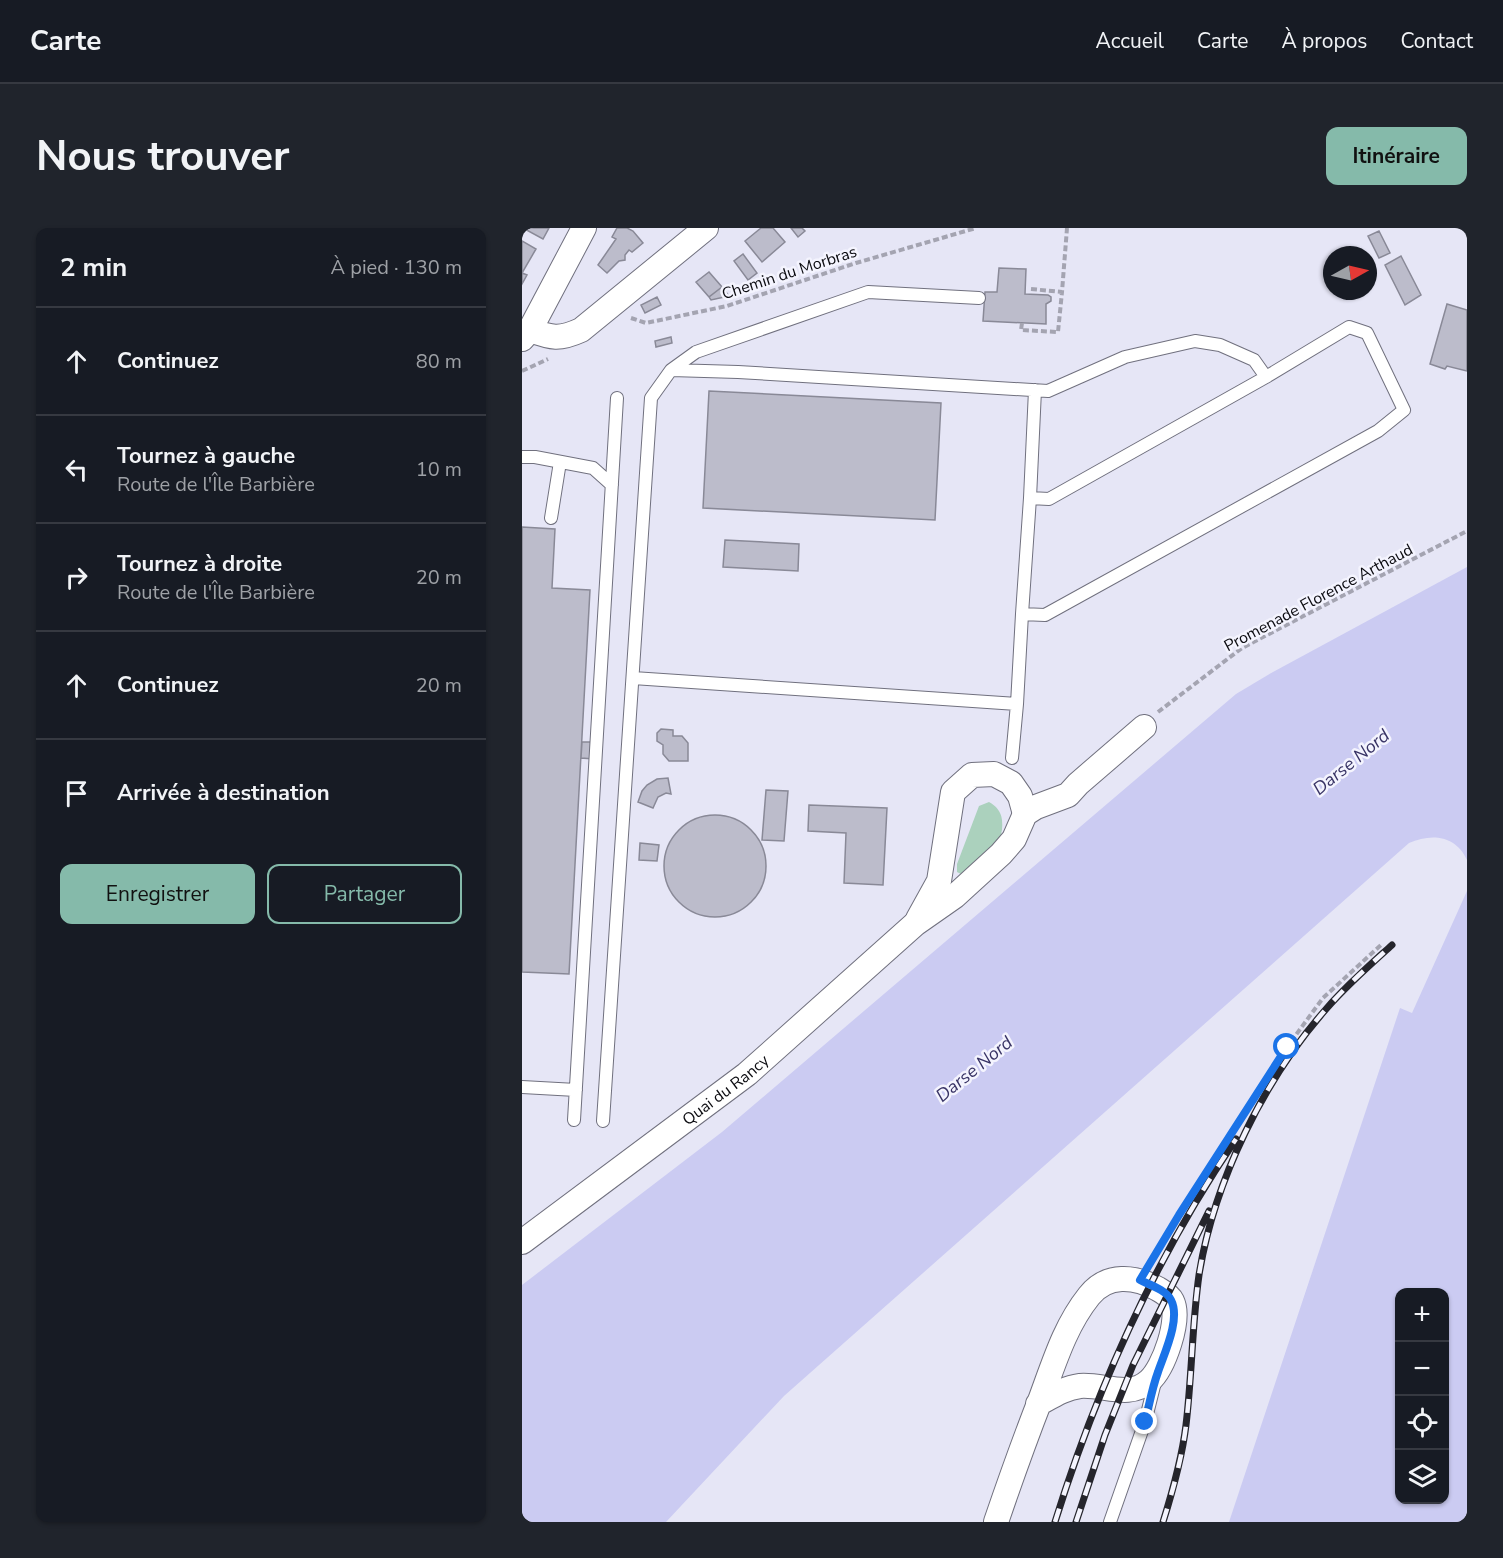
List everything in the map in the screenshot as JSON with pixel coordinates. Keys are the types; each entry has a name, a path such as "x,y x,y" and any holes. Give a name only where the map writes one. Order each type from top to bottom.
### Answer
{"street":[{"path":"584,228 526,335 565,337 581,330 706,228"},
{"path":"1025,814 1036,807 1068,795 1142,728"},
{"name":"Quai du Rancy","path":"522,1242 747,1074 915,924 955,896 1001,854 1014,838 1025,814 1020,796 1011,783 994,774 972,776 953,792 939,881 915,924"},
{"path":"996,1522 1038,1404 1066,1330 1088,1297 1105,1282 1116,1279 1140,1280 1167,1294 1172,1301 1172,1330 1158,1371 1141,1387 1123,1390 1078,1386 1060,1392 1038,1404"}],"lane":[{"path":"603,1121 651,398 671,370 696,352 868,292 979,298"},
{"path":"1022,614 1045,615 1378,431 1404,410 1367,333 1349,327 1266,377 1049,499 1030,498"},
{"path":"671,370 1048,391 1125,357 1195,341 1220,345 1254,360 1266,377"},
{"path":"1012,758 1035,390"},
{"path":"574,1120 617,398"},
{"path":"522,457 535,457 593,468 612,485"},
{"path":"551,518 560,462"},
{"path":"633,678 1017,704"},
{"path":"522,1087 576,1090"},
{"path":"1110,1522 1145,1422 1158,1371"}],"path":[{"name":"Chemin du Morbras","path":"615,302 623,312 646,323 670,319 727,306 855,263 976,228"},
{"path":"1022,323 1021,330 1058,332 1066,228"},
{"path":"1031,289 1062,292"},
{"name":"Promenade Florence Arthaud","path":"1142,728 1146,733 1156,725 1150,717 1242,648 1467,531"},
{"path":"1140,1280 1287,1047 1323,998 1382,944"}],"green space":[{"path":"989,802 998,809 1001,817 1000,838 991,852 965,876 957,872 957,864 979,806"}],"water":[{"name":"Darse Nord","path":"1467,567 1467,860 1456,845 1442,838 1426,838 1409,843 784,1396 666,1522 522,1522 522,1285 722,1132 1236,694"},
{"path":"1467,891 1467,1522 1229,1522 1400,1008 1412,1013"}],"building":[{"path":"523,228 549,228 543,239"},
{"path":"617,228 627,228 633,231 643,243 632,252 629,250 625,255 625,260 619,261 607,273 598,265 616,239 612,237"},
{"path":"761,228 773,228 785,242 762,262 745,241"},
{"path":"791,228 802,228 805,231 798,237"},
{"path":"1379,231 1390,253 1379,258 1377,246 1373,246 1368,236"},
{"path":"522,241 536,249 522,273"},
{"path":"743,254 757,273 748,280 734,261"},
{"path":"1401,256 1421,295 1405,305 1385,265"},
{"path":"999,268 1026,269 1025,294 1051,297 1051,301 1046,304 1046,324 983,321 985,292 997,292"},
{"path":"709,272 722,287 709,297 696,282"},
{"path":"522,273 527,275 522,284"},
{"path":"722,287 729,296 711,300 709,297"},
{"path":"657,297 661,305 645,313 641,305"},
{"path":"1447,304 1467,310 1467,371 1447,366 1445,369 1430,364"},
{"path":"671,337 672,343 656,347 655,341"},
{"path":"709,391 941,403 935,520 703,508"},
{"path":"522,527 555,529 552,588 590,590 569,974 522,972"},
{"path":"725,540 799,544 798,571 723,567"},
{"path":"661,729 673,730 673,736 682,736 688,743 688,761 669,761 663,754 663,745 657,741 657,733"},
{"path":"582,742 595,742 594,759 581,758"},
{"path":"668,778 671,794 666,793 658,797 653,808 638,802 647,785 657,779"},
{"path":"766,790 788,791 784,841 762,840"},
{"path":"809,805 887,808 883,885 844,883 846,833 808,831"},
{"path":"715,815 735,818 744,823 758,837 763,846 766,866 763,886 758,895 744,909 735,914 715,917 695,914 686,909 672,895 667,886 664,866 667,846 672,837 686,823 695,818"},
{"path":"640,843 659,845 657,861 639,860"}],"railway":[{"path":"1163,1522 1177,1474 1184,1437 1199,1275 1206,1239 1229,1168 1263,1099 1304,1036 1342,991 1392,945"},
{"path":"1055,1522 1090,1422 1131,1324 1180,1230 1236,1139"},
{"path":"1076,1522 1105,1435 1133,1365 1209,1211"}],"route":[{"path":"1145,1422 1158,1371 1172,1330 1174,1309 1167,1294 1140,1280 1287,1047"}]}
